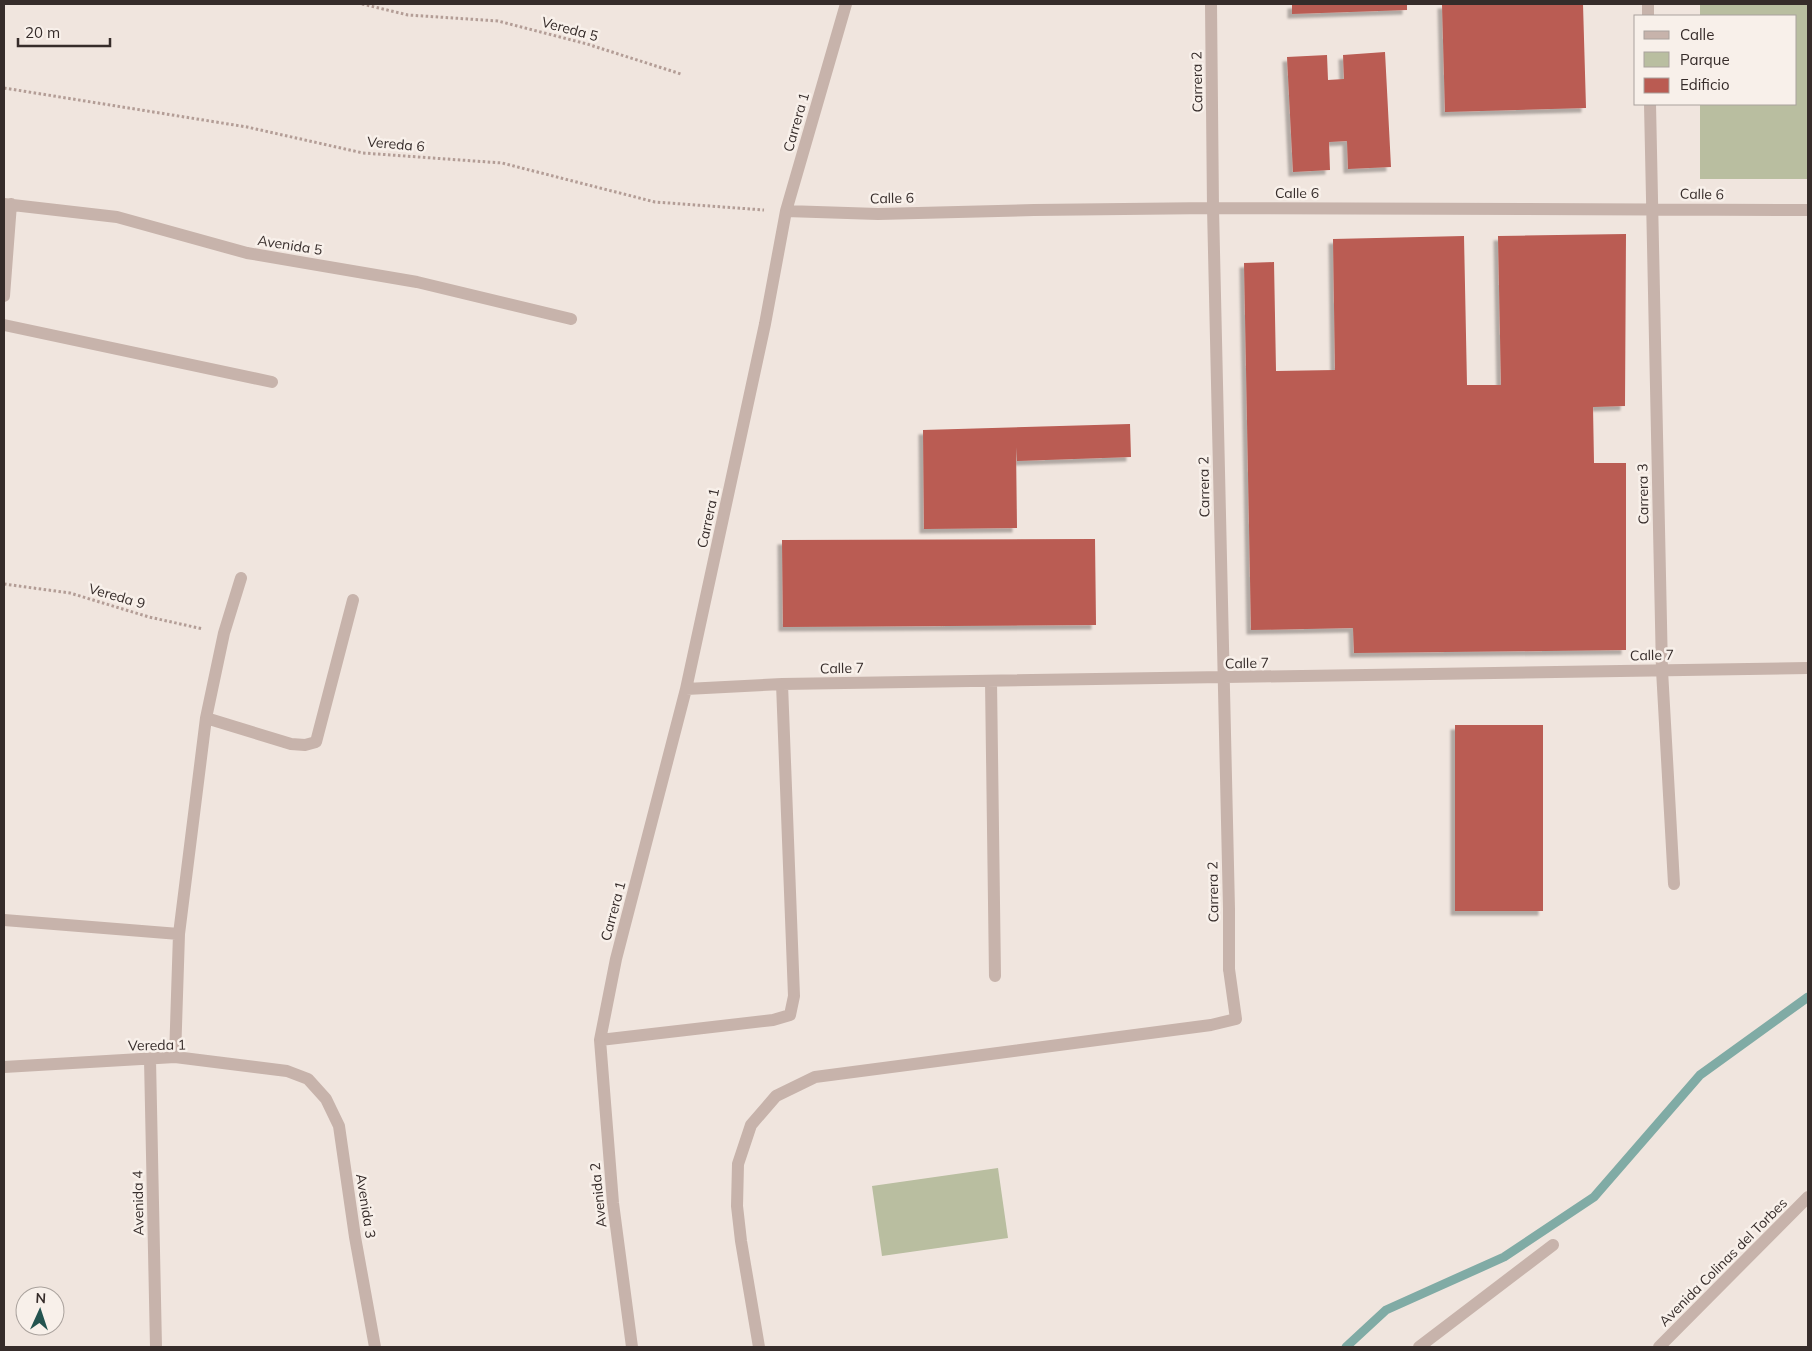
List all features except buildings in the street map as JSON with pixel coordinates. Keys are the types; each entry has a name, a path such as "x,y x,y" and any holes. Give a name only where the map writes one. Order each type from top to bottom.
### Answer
{"street":[{"name":"Carrera 1","path":"600,1040 616,959 686,689 765,324 786,211 846,4"},
{"name":"Carrera 2","path":"759,1347 741,1242 737,1206 738,1164 751,1125 776,1096 815,1077 1211,1025 1236,1019 1229,969 1213,208 1211,4"},
{"name":"Carrera 3","path":"1650,105 1662,670 1674,884"},
{"path":"4,296 7,204"},
{"name":"Avenida 5","path":"7,204 117,217 247,253 417,282 571,319"},
{"name":"Calle 6","path":"786,211 878,214 1213,208 1808,210"},
{"path":"4,325 272,382"},
{"path":"175,1058 179,934 206,718 224,633 241,578"},
{"path":"206,718 291,744 305,745 316,742 353,600"},
{"name":"Calle 7","path":"686,689 782,684 1223,679 1808,668"},
{"path":"991,681 994,976"},
{"path":"600,1040 772,1020 790,1014 794,996 782,684"},
{"path":"4,920 179,934"},
{"name":"Avenida 2","path":"600,1040 613,1203 632,1347"},
{"name":"Vereda 1","path":"4,1067 175,1058 287,1070 308,1079"},
{"name":"Avenida 4","path":"150,1059 156,1347"},
{"name":"Avenida 3","path":"308,1079 326,1099 339,1126 355,1237 375,1347"},
{"name":"Avenida Colinas del Torbes","path":"1659,1347 1808,1197"},
{"path":"1419,1347 1553,1245"}],"path":[{"name":"Vereda 5","path":"362,4 408,15 498,21 587,44 682,74"},
{"name":"Vereda 6","path":"4,88 247,127 363,153 502,163 655,202 786,211"},
{"name":"Vereda 9","path":"4,584 70,593 149,617 224,633"}],"green space":[{"path":"1700,4 1808,4 1808,179 1700,179 1700,105 1797,105 1797,15 1700,15"},
{"path":"998,1168 1008,1238 882,1256 872,1186"}],"waterway":[{"path":"1346,1347 1386,1310 1504,1257 1594,1197 1700,1075 1808,997"}]}
